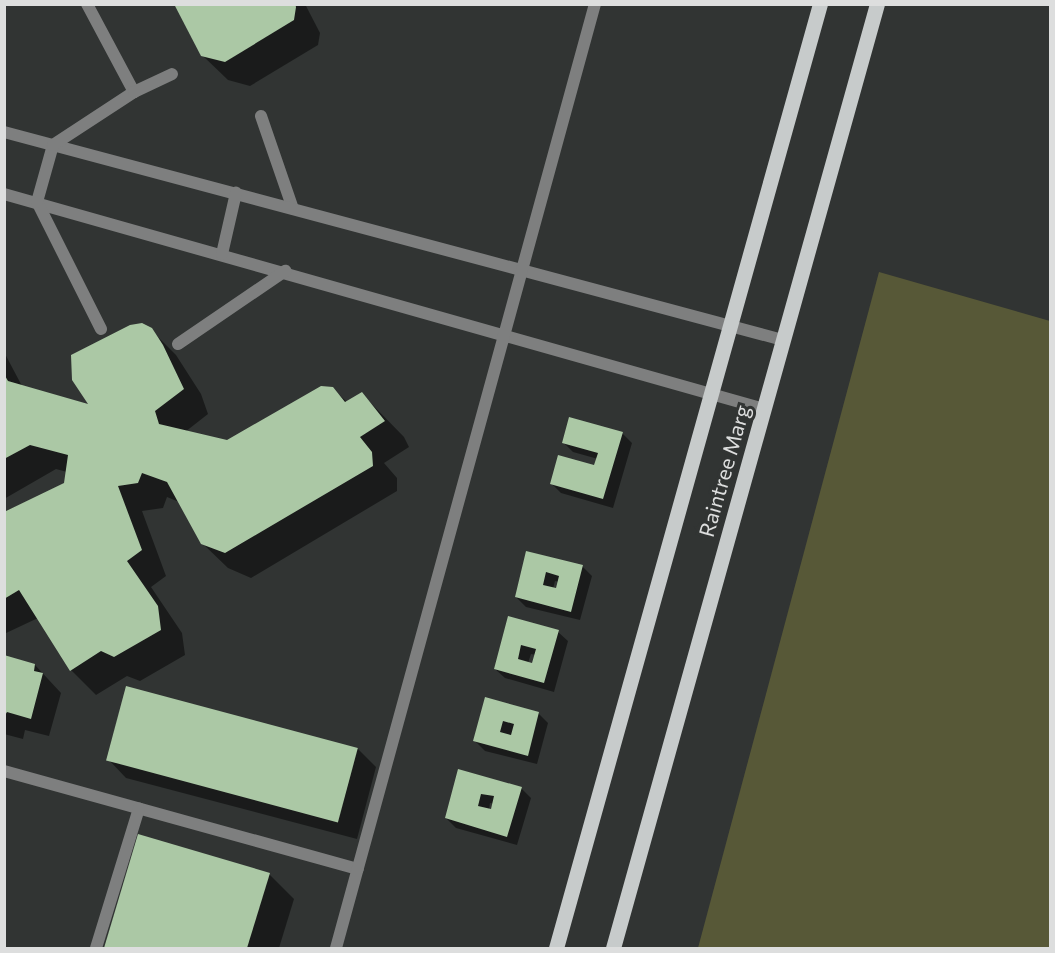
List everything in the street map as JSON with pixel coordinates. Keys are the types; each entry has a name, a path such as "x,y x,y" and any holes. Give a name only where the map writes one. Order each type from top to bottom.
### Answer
{"main road":[{"name":"Raintree Marg","path":"556,948 820,4"},
{"name":"Raintree Marg","path":"612,948 877,4"}],"lane":[{"path":"87,4 134,92"},
{"path":"336,948 595,4"},
{"path":"101,329 37,202 53,145 134,92 172,74"},
{"path":"261,116 293,209"},
{"path":"4,132 522,268 783,340"},
{"path":"222,254 236,193"},
{"path":"4,194 285,271 503,338 764,409"},
{"path":"178,344 285,271"},
{"path":"4,771 357,869"},
{"path":"96,948 139,808"}],"green space":[{"path":"879,272 1050,321 1050,948 698,948"}],"building":[{"path":"174,4 295,4 296,7 294,20 225,62 201,56"},
{"path":"142,323 152,328 163,345 184,389 155,411 159,424 227,440 321,386 333,387 345,402 362,392 385,421 360,437 372,452 373,466 225,553 201,544 167,482 142,473 138,483 118,486 142,550 127,561 158,606 161,630 114,657 101,651 70,671 19,590 4,599 4,512 64,483 68,455 30,445 4,459 4,374 8,381 88,404 72,380 71,355 130,325"},
{"path":"569,417 623,432 603,499 550,484 558,455 594,465 598,453 562,443"},
{"path":"526,551 583,565 571,612 515,597","holes":["546,572 559,576 556,588 543,585"]},
{"path":"508,616 559,630 544,683 494,669","holes":["521,645 536,649 532,663 518,659"]},
{"path":"4,655 35,664 34,671 43,673 31,719 7,712 4,717"},
{"path":"126,686 358,748 338,822 106,760"},
{"path":"485,697 539,712 528,756 473,741","holes":["503,721 514,724 511,735 500,732"]},
{"path":"458,769 522,787 507,837 445,818","holes":["481,794 494,796 491,809 478,806"]},
{"path":"138,834 270,873 247,948 104,948"}]}
